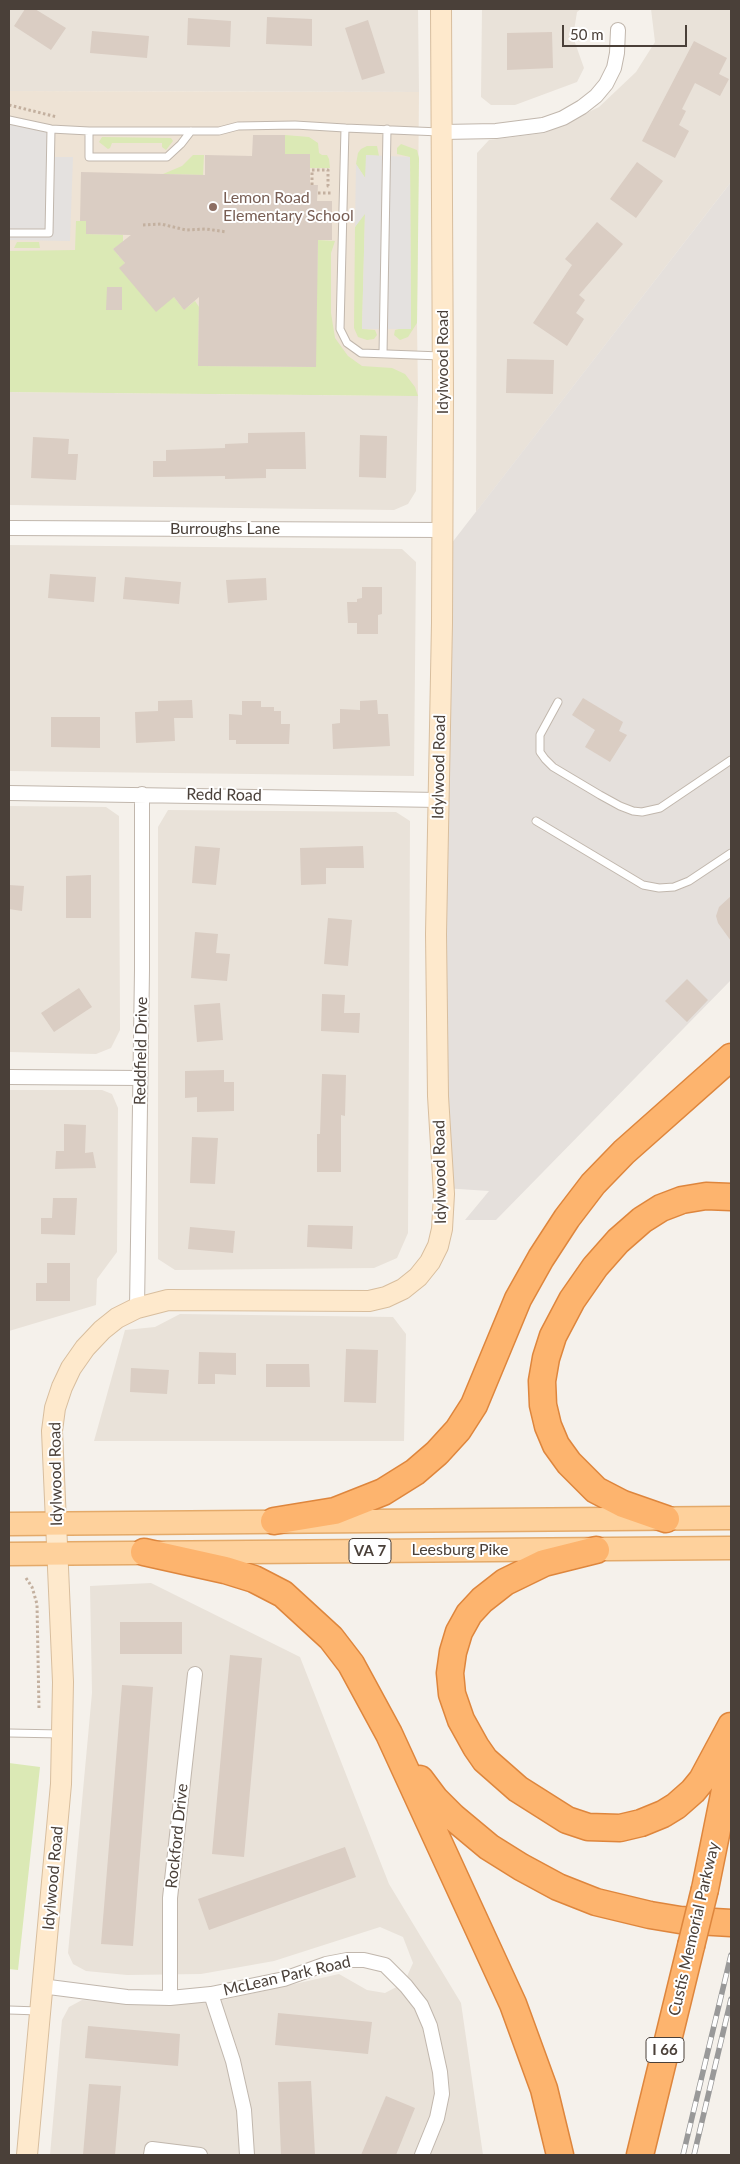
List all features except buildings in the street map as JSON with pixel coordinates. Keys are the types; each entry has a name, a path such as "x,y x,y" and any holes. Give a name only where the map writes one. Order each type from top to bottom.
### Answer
{"highway":[{"path":"274,1521 335,1511 382,1492 415,1472 437,1453 458,1430 474,1405 518,1299 541,1258 567,1218 594,1184 624,1152 731,1057"},
{"path":"666,1519 623,1504 596,1490 569,1463 556,1445 548,1426 543,1405 542,1381 546,1358 553,1336 568,1307 595,1267 618,1241 642,1220 661,1208 682,1200 706,1196 731,1197"},
{"path":"596,1550 544,1563 505,1582 482,1600 469,1614 459,1632 453,1652 450,1673 452,1694 461,1720 485,1760 518,1789 567,1820 588,1827 620,1828 641,1823 663,1814 676,1806 693,1791 702,1780 731,1726"},
{"path":"144,1552 225,1570 254,1579 283,1594 331,1638 346,1657 366,1689 389,1734 513,2004 544,2089 560,2155"},
{"path":"389,1734 435,1799 453,1817 490,1847 521,1867 578,1895 616,1907 680,1920 731,1923"},
{"name":"Custis Memorial Parkway","path":"640,2155 705,1889 731,1760"}],"main road":[{"name":"Idylwood Road","path":"27,2155 41,1986 58,1821 63,1682 52,1431 55,1408 62,1387 71,1368 85,1348 102,1330 118,1318 137,1308 168,1300 368,1301 386,1297 403,1289 418,1277 430,1262 438,1246 442,1229 444,1194 438,1096 436,934 442,530 442,9"},
{"name":"Leesburg Pike","path":"9,1524 56,1522 731,1518"},
{"name":"Leesburg Pike","path":"9,1554 58,1552 731,1548"}],"street":[{"path":"443,132 496,131 543,125 563,118 582,107 596,96 606,84 614,68 618,30"},
{"name":"Burroughs Lane","path":"9,528 442,530"},
{"name":"Redd Road","path":"9,792 438,800"},
{"name":"Reddfield Drive","path":"137,1308 142,970 142,794"},
{"path":"9,1077 140,1078"},
{"name":"Rockford Drive","path":"170,1998 170,1898 195,1674"},
{"name":"McLean Park Road","path":"41,1986 127,1997 170,1998 211,1994 284,1979 326,1964 347,1960 364,1960 384,1965 406,1986 420,2005 430,2026 440,2072 442,2094 439,2110 422,2155"},
{"path":"211,1994 233,2060 244,2110 247,2155"},
{"path":"151,2155 152,2149 200,2155"}],"lane":[{"path":"9,120 50,129 219,131 238,126 295,125 443,132"},
{"path":"345,128 340,329 347,343 361,353 443,356"},
{"path":"9,232 49,233 50,129"},
{"path":"383,354 387,129"},
{"path":"89,130 89,157 167,156 181,144 191,131"},
{"path":"558,702 540,735 540,752 553,767 620,806 633,811 642,812 660,808 731,760"},
{"path":"536,821 628,876 643,884 659,888 674,887 689,881 731,853"},
{"path":"9,1732 61,1734"},
{"path":"9,2010 40,2011"}],"path":[{"path":"312,185 312,170 328,170 328,186 331,186"},
{"path":"318,193 333,193"},
{"path":"143,225 161,224 186,230 206,229 227,232"},
{"path":"26,1578 32,1587 38,1604 39,1710"}],"shaded area":[{"path":"9,9 418,9 419,92 9,91"},
{"path":"482,9 581,9 577,12 573,37 584,68 577,82 515,105 491,105 481,97"},
{"path":"651,9 731,9 731,182 476,512 477,153 489,140 545,133 599,107 636,72 655,42"},
{"name":"Lemon Road Elementary School","path":"9,91 419,92 418,396 9,392"},
{"path":"9,120 51,129 50,157 73,157 70,241 9,240"},
{"path":"366,155 410,157 411,329 362,329 365,214 355,227 356,164 365,178"},
{"path":"731,182 731,980 496,1220 465,1220 489,1191 443,1188 451,544"},
{"path":"9,392 418,396 416,491 408,504 394,510 9,505"},
{"path":"9,545 402,549 416,562 414,776 9,771"},
{"path":"9,806 106,807 119,816 120,1030 111,1048 96,1054 9,1052"},
{"path":"168,810 396,812 410,821 408,1233 397,1258 374,1268 175,1270 158,1259 158,827"},
{"path":"9,1090 102,1090 112,1094 118,1108 117,1252 97,1279 96,1305 9,1331"},
{"path":"180,1314 393,1317 406,1334 404,1441 94,1441 125,1330 155,1327"},
{"path":"151,1583 300,1657 389,1884 461,2003 483,2155 50,2155 62,2020 69,2007 82,2000 156,2004 223,2000 339,1974 367,1990 385,1993 404,1983 413,1963 403,1937 380,1927 274,1961 201,1974 127,1975 86,1971 73,1964 68,1953 92,1693 90,1586"}],"green space":[{"path":"285,135 309,137 318,143 319,153 327,155 330,168 310,168 310,154 290,154 285,157"},
{"path":"102,137 171,138 173,141 166,150 162,147 162,143 112,143 108,149 99,142"},
{"path":"401,144 417,150 419,158 417,323 408,337 400,340 394,335 395,330 411,326 410,157 397,154 397,148"},
{"path":"367,146 377,146 379,156 366,155 366,179 356,164 358,153"},
{"path":"193,155 204,155 203,175 163,174 182,166"},
{"path":"365,212 362,329 375,330 377,335 374,339 367,340 358,337 354,328 355,227"},
{"path":"76,221 86,221 86,234 123,235 123,242 113,249 125,263 120,268 174,297 184,310 195,301 199,307 198,366 315,367 318,240 335,241 331,253 331,313 335,338 348,356 362,366 392,368 405,374 415,387 418,396 9,392 9,251 75,250"},
{"path":"17,242 39,242 40,248 14,248"},
{"path":"9,1763 40,1767 18,1970 9,1969"}],"railway":[{"path":"683,2155 731,1955"},
{"path":"694,2155 731,1999"}],"place":[{"name":"Lemon Road Elementary School","path":"213,207"}]}
